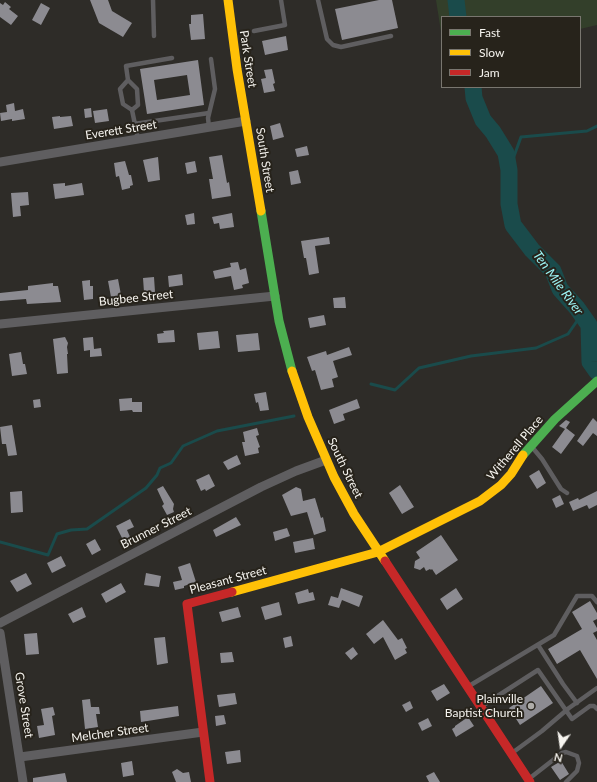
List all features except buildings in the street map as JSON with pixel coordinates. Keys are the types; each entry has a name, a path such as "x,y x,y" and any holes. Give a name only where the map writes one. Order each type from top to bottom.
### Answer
{"main road":[{"name":"Park Street","path":"228,0 246,121"},
{"name":"South Street","path":"246,121 275,296 284,340 291,369 308,417 326,460 343,494 378,552 529,781"},
{"name":"Witherell Place","path":"378,552 480,501 491,493 511,474 524,453 555,419 597,382"},
{"name":"Pleasant Street","path":"210,782 187,604 378,552"}],"street":[{"name":"Everett Street","path":"0,162 246,121"},
{"name":"Bugbee Street","path":"0,324 275,296"},
{"name":"Brunner Street","path":"0,623 261,487 296,471 326,460"},
{"name":"Grove Street","path":"0,633 23,782"},
{"name":"Melcher Street","path":"20,757 203,732"}],"lane":[{"path":"153,0 154,36"},
{"path":"254,31 285,25 281,0"},
{"path":"318,0 327,39 333,45 341,47 391,36"},
{"path":"132,110 138,105 137,89 128,80 126,66 172,58"},
{"path":"209,128 208,118 215,89 211,58"},
{"path":"128,80 120,89 123,104 132,110 138,139"},
{"path":"134,124 209,113"},
{"path":"530,446 542,459 561,490 566,493"},
{"path":"467,687 554,635 577,596 592,596 597,602"},
{"path":"537,645 577,703"},
{"path":"480,706 538,670 570,718 574,719 590,706 594,706 597,709"},
{"path":"511,754 597,688"},
{"path":"529,781 562,753 566,752 577,756 579,763 577,771 566,782"}],"green space":[{"path":"436,0 597,0 597,25 581,29 581,16 441,16 441,32"}],"waterway":[{"name":"Ten Mile River","path":"456,0 458,16"},
{"name":"Ten Mile River","path":"473,88 474,98 483,120 493,132 506,153 509,170 509,204 513,225 532,250 553,271 560,289 577,308 589,325 590,362 597,372"},
{"path":"509,170 521,137 587,131 597,126"},
{"path":"371,384 395,390 419,368 471,356 536,348 568,334 581,313"},
{"path":"0,542 48,555 57,534 71,530 87,529 146,488 157,475 160,468 171,463 183,446 217,431 294,416"}],"traffic: fast":[{"path":"261,211 279,321 292,371"},
{"path":"523,455 555,419 597,381"}],"traffic: slow":[{"path":"228,0 237,69 261,211"},
{"path":"292,371 308,417 334,477 354,514 385,561"},
{"path":"232,592 378,552 480,501 501,485 511,474 523,455"}],"traffic: jam":[{"path":"385,561 530,782"},
{"path":"210,782 187,604 232,592"}],"place":[{"name":"Plainville Baptist Church","path":"531,706"}]}
